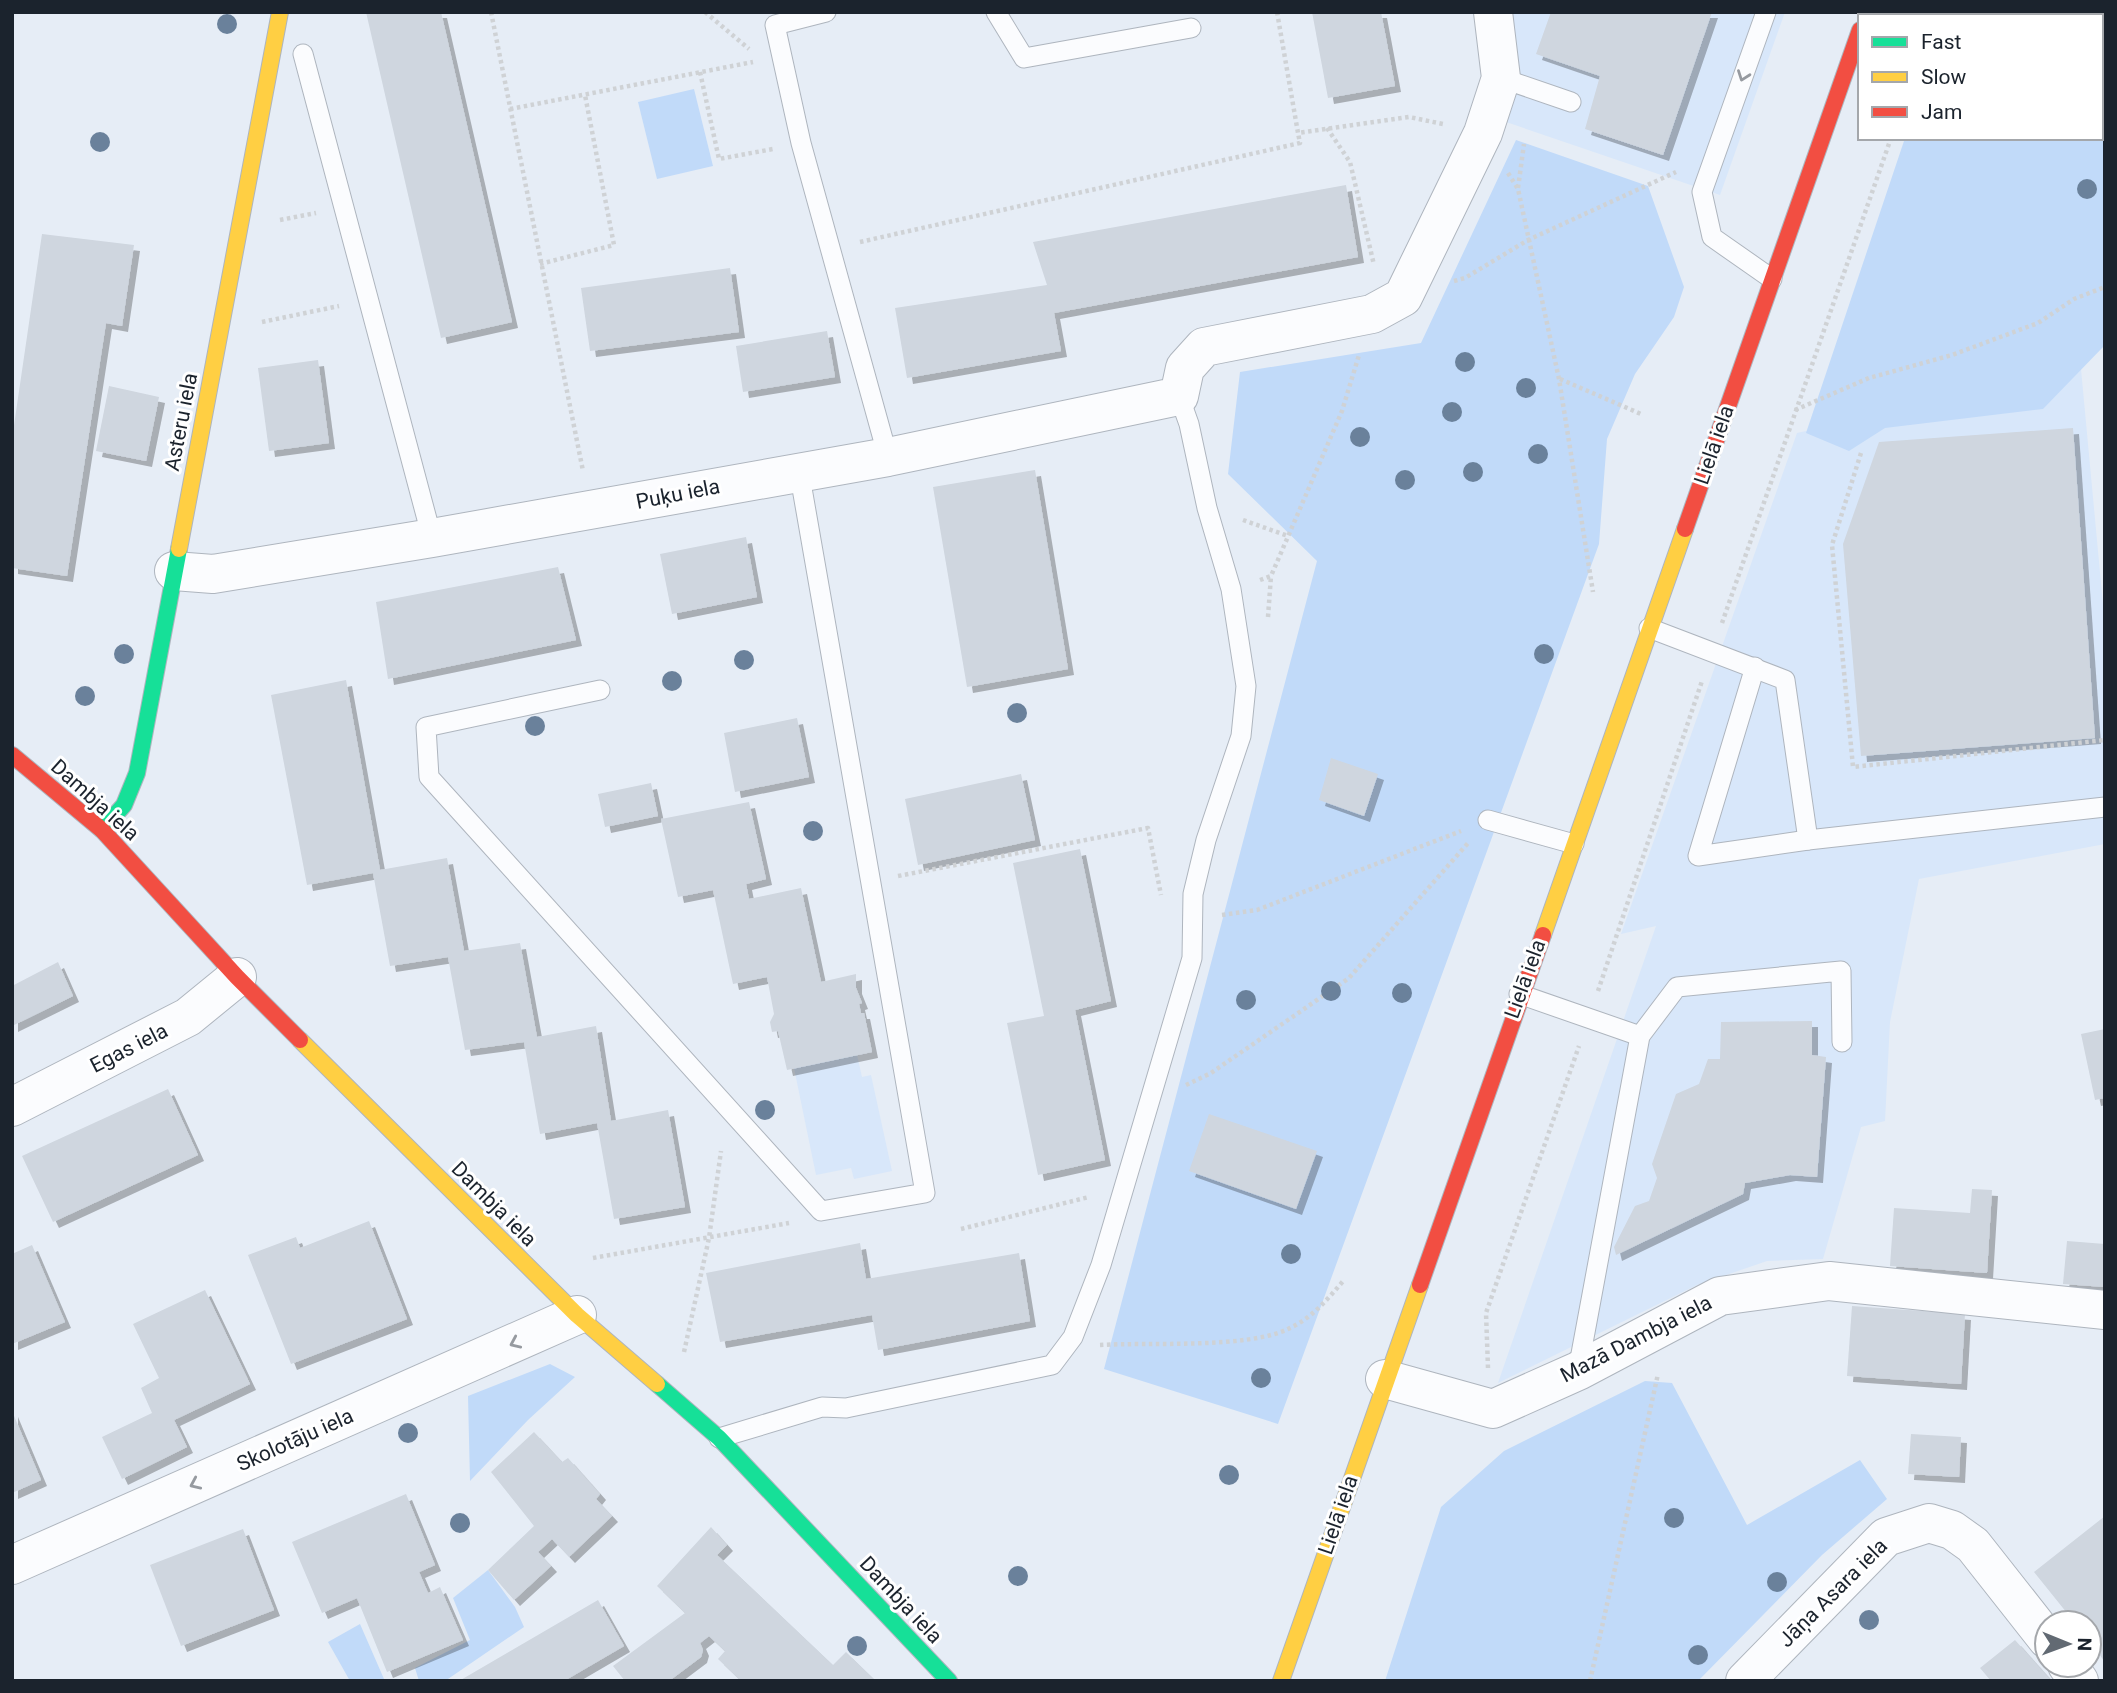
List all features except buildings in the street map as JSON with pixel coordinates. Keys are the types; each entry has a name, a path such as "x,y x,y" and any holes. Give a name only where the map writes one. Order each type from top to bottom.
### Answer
{"street":[{"name":"Asteru iela","path":"102,830 124,805 137,773 280,12"},
{"path":"1179,396 1185,368 1204,347 1387,305 1483,133 1501,78 1493,12"},
{"name":"Lielā iela","path":"1280,1681 1519,994 1858,36"},
{"name":"Puķu iela","path":"174,572 213,574 432,538 888,457 1179,396"},
{"name":"Dambja iela","path":"12,755 102,830 237,978 577,1315 719,1438 944,1679"},
{"name":"Egas iela","path":"12,1107 188,1017 237,978"},
{"name":"Mazā Dambja iela","path":"1493,1409 1578,1371 1720,1296 1829,1281 2105,1310"},
{"name":"Skolotāju iela","path":"12,1565 577,1315"},
{"path":"1385,1379 1493,1409"},
{"name":"Jāņa Asara iela","path":"1745,1681 1886,1537 1929,1523 1952,1530 1973,1545 2033,1621"}],"lane":[{"path":"826,12 775,26 801,143 888,457"},
{"path":"996,12 1024,58 1191,28"},
{"path":"1766,12 1702,192 1712,237 1772,279"},
{"path":"303,54 432,538"},
{"path":"1501,78 1571,102"},
{"path":"719,1438 822,1407 846,1408 1052,1364 1073,1337 1101,1265 1192,958 1193,894 1206,839 1241,736 1246,686 1231,589 1207,508 1189,424 1179,396"},
{"path":"600,690 426,727 429,778 821,1211 925,1193 799,471"},
{"path":"1649,628 1785,680 1808,840"},
{"path":"1755,667 1698,856 1808,840 2105,807"},
{"path":"1488,820 1574,844"},
{"path":"1578,1371 1640,1035 1677,987 1841,971 1842,1042"},
{"path":"1519,994 1640,1035"}],"path":[{"path":"491,12 586,484 587,510"},
{"path":"510,109 762,60 705,12"},
{"path":"831,249 1300,142 1277,12"},
{"path":"700,72 719,159 801,143"},
{"path":"540,264 614,245 585,95"},
{"path":"1298,133 1409,117 1483,133 1518,189 1559,379 1593,592"},
{"path":"1327,128 1350,162 1374,266"},
{"path":"1493,1409 1485,1344 1486,1313 1795,410 1890,140"},
{"path":"1231,589 1271,576 1387,305 1465,278 1528,240 1676,172"},
{"path":"1795,410 1869,378 1952,355 2038,323 2074,299 2105,287"},
{"path":"254,323 368,300"},
{"path":"1559,379 1641,414"},
{"path":"1861,453 1832,545 1853,767 2105,740"},
{"path":"1207,508 1288,536"},
{"path":"1193,918 1257,910 1488,820"},
{"path":"1147,1103 1211,1073 1349,978 1488,820"},
{"path":"893,877 1148,828 1163,904"},
{"path":"684,1352 709,1238 721,1151"},
{"path":"961,1229 1092,1197"},
{"path":"593,1258 789,1223"},
{"path":"1073,1337 1090,1346 1229,1342 1286,1330 1319,1309 1344,1280"},
{"path":"1590,1681 1660,1366"}],"shaded area":[{"path":"1510,12 1785,12 1720,195 1506,122"},
{"path":"2105,12 2105,345 2043,409 1885,428 1849,451 1806,433 1904,140 2103,140 2103,14 1946,14"},
{"path":"694,89 713,166 657,179 638,102"},
{"path":"1516,140 1648,186 1684,287 1674,317 1635,374 1607,439 1599,544 1278,1424 1104,1369 1317,561 1228,474 1240,372 1421,343"},
{"path":"2081,369 2105,626 2105,844 1919,879 1890,1022 1885,1121 1861,1127 1823,1259 1767,1261 1697,1285 1498,1383 1656,926 1621,934 1797,433"},
{"path":"857,1055 862,1077 871,1075 892,1171 854,1179 851,1168 816,1175 794,1068"},
{"path":"550,1364 575,1377 528,1420 470,1481 468,1396"},
{"path":"1645,1381 1672,1383 1747,1525 1860,1460 1887,1499 1822,1555 1698,1681 1385,1681 1441,1507 1504,1451"},
{"path":"488,1570 515,1607 524,1627 445,1681 419,1681 415,1668 470,1640 453,1598"},
{"path":"360,1624 384,1679 408,1681 350,1681 328,1642"}],"traffic: fast":[{"path":"102,830 124,805 137,773 179,549"},
{"path":"657,1384 719,1438 949,1681"}],"traffic: slow":[{"path":"179,549 280,12"},
{"path":"1543,935 1685,529"},
{"path":"300,1040 577,1315 657,1384"},
{"path":"1281,1681 1420,1285"}],"traffic: jam":[{"path":"1685,529 1858,36"},
{"path":"12,755 102,830 237,977 300,1040"},
{"path":"1420,1285 1543,935"}]}
